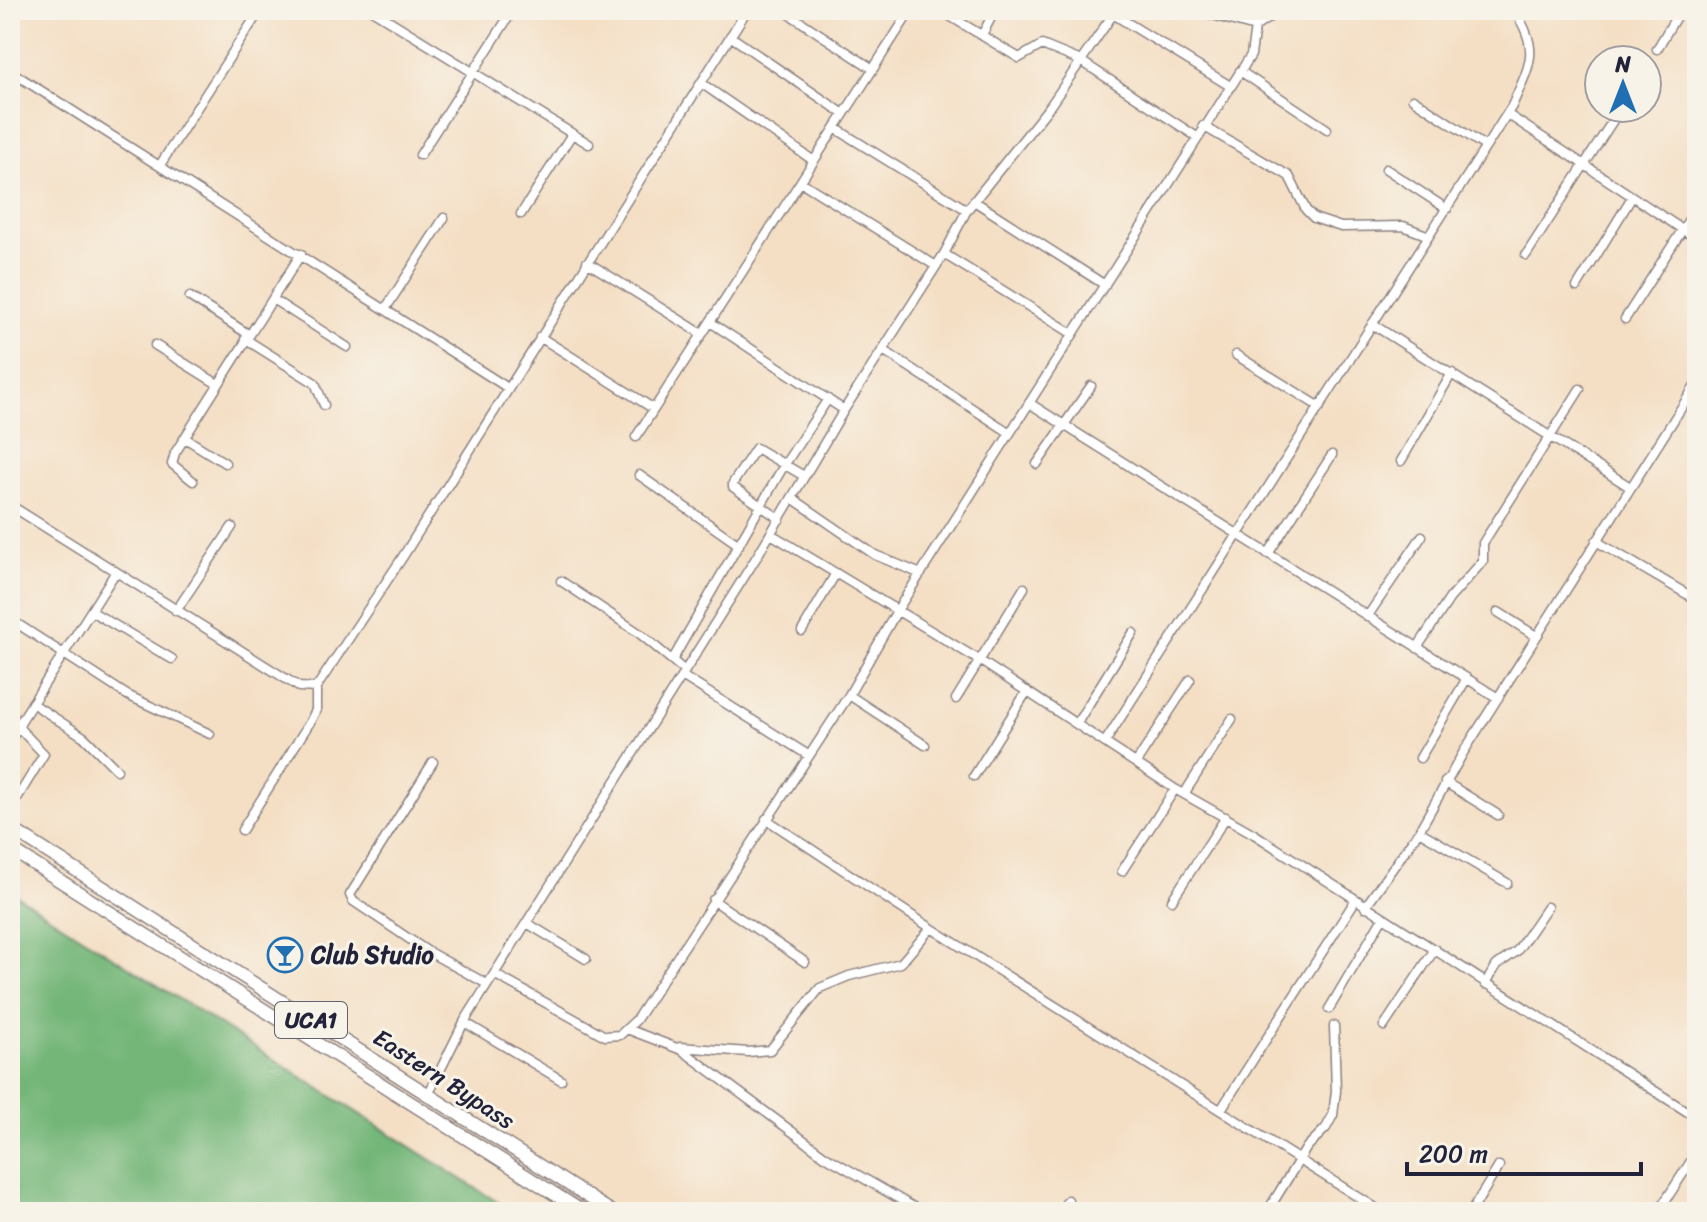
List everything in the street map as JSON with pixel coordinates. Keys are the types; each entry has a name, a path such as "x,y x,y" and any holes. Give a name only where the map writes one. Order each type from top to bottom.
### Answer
{"main road":[{"name":"Eastern Bypass","path":"10,828 612,1212"},
{"name":"Eastern Bypass","path":"10,849 583,1212"},
{"path":"49,874 59,860"}],"street":[{"path":"160,165 260,10"},
{"path":"372,10 589,144"},
{"path":"420,155 513,10"},
{"path":"242,830 310,722 316,710 316,688 747,10"},
{"path":"783,10 873,69"},
{"path":"891,10 904,19"},
{"path":"636,437 911,10"},
{"path":"940,10 1019,58 1042,45 1081,61 1197,137"},
{"path":"982,35 995,10"},
{"path":"1195,10 1255,27"},
{"path":"1255,27 1280,10"},
{"path":"1105,742 1507,114 1531,63 1529,32 1514,10"},
{"path":"1660,44 1680,10"},
{"path":"428,1095 464,1022 487,984 771,534 844,410 944,254 967,210 1115,12 1230,86"},
{"path":"494,974 605,1036 615,1036 627,1029 849,695 898,609 1240,71 1254,47 1255,27"},
{"path":"730,36 844,114"},
{"path":"10,71 508,388"},
{"path":"1240,71 1327,129"},
{"path":"701,83 814,161"},
{"path":"1413,99 1486,147"},
{"path":"1507,114 1697,239"},
{"path":"1526,255 1581,165 1612,124"},
{"path":"1203,126 1289,176 1306,210 1314,218 1341,227 1403,226 1429,236"},
{"path":"835,128 967,210"},
{"path":"521,214 572,134"},
{"path":"1386,169 1447,209"},
{"path":"801,182 936,266"},
{"path":"1577,287 1632,197"},
{"path":"974,201 1105,285"},
{"path":"1625,319 1697,207"},
{"path":"386,308 444,218"},
{"path":"193,481 172,464 216,383 274,300 301,254"},
{"path":"944,254 1073,334"},
{"path":"587,262 702,334"},
{"path":"190,297 315,383 324,405"},
{"path":"274,300 347,347"},
{"path":"710,322 844,410"},
{"path":"1372,324 1630,487"},
{"path":"540,337 654,409"},
{"path":"155,345 216,383"},
{"path":"883,350 1010,433"},
{"path":"1236,355 1320,407"},
{"path":"1401,461 1452,373"},
{"path":"1365,907 1419,831 1445,782 1697,383"},
{"path":"1037,464 1091,386"},
{"path":"1417,648 1450,598 1483,561 1483,543 1580,389"},
{"path":"673,659 785,464 828,399"},
{"path":"1029,403 1498,698"},
{"path":"185,438 225,463"},
{"path":"780,519 733,487 733,483 756,448 804,476"},
{"path":"1268,554 1332,455"},
{"path":"639,475 739,545"},
{"path":"792,498 875,555 921,574"},
{"path":"10,505 299,687 316,688"},
{"path":"176,611 232,527"},
{"path":"771,534 979,660 1136,763 1435,949 1697,1118"},
{"path":"1367,617 1422,536"},
{"path":"1596,541 1697,600"},
{"path":"10,739 115,573"},
{"path":"802,631 836,573"},
{"path":"561,581 673,659 684,674 808,755"},
{"path":"956,699 1024,588"},
{"path":"91,611 172,659"},
{"path":"1498,612 1536,636"},
{"path":"10,619 127,695 210,734"},
{"path":"1077,723 1133,633"},
{"path":"1420,758 1467,678"},
{"path":"1136,763 1190,680"},
{"path":"974,776 1027,691"},
{"path":"849,695 925,745"},
{"path":"32,703 84,737 117,770"},
{"path":"1122,871 1232,719"},
{"path":"10,810 44,754 19,728"},
{"path":"433,762 350,895 353,901 404,936 487,984"},
{"path":"1445,782 1498,815"},
{"path":"1172,900 1226,817"},
{"path":"766,819 931,928 1222,1108 1382,1212"},
{"path":"1419,831 1507,883"},
{"path":"713,900 805,962"},
{"path":"1222,1108 1355,901"},
{"path":"1485,984 1497,965 1517,951 1547,907"},
{"path":"1329,1009 1383,917"},
{"path":"527,923 586,959"},
{"path":"675,1047 748,1052 770,1050 820,988 849,976 901,963 931,928"},
{"path":"1384,1026 1435,949"},
{"path":"464,1022 561,1080"},
{"path":"1267,1212 1333,1115 1337,1045 1334,1026"},
{"path":"627,1029 675,1047 825,1156 922,1212"},
{"path":"1658,1212 1697,1152"},
{"path":"1471,1212 1499,1166"},
{"path":"1060,1212 1068,1200"}],"green space":[{"path":"10,891 52,918 513,1212 10,1212"}],"place":[{"name":"Club Studio","path":"285,955"}]}
